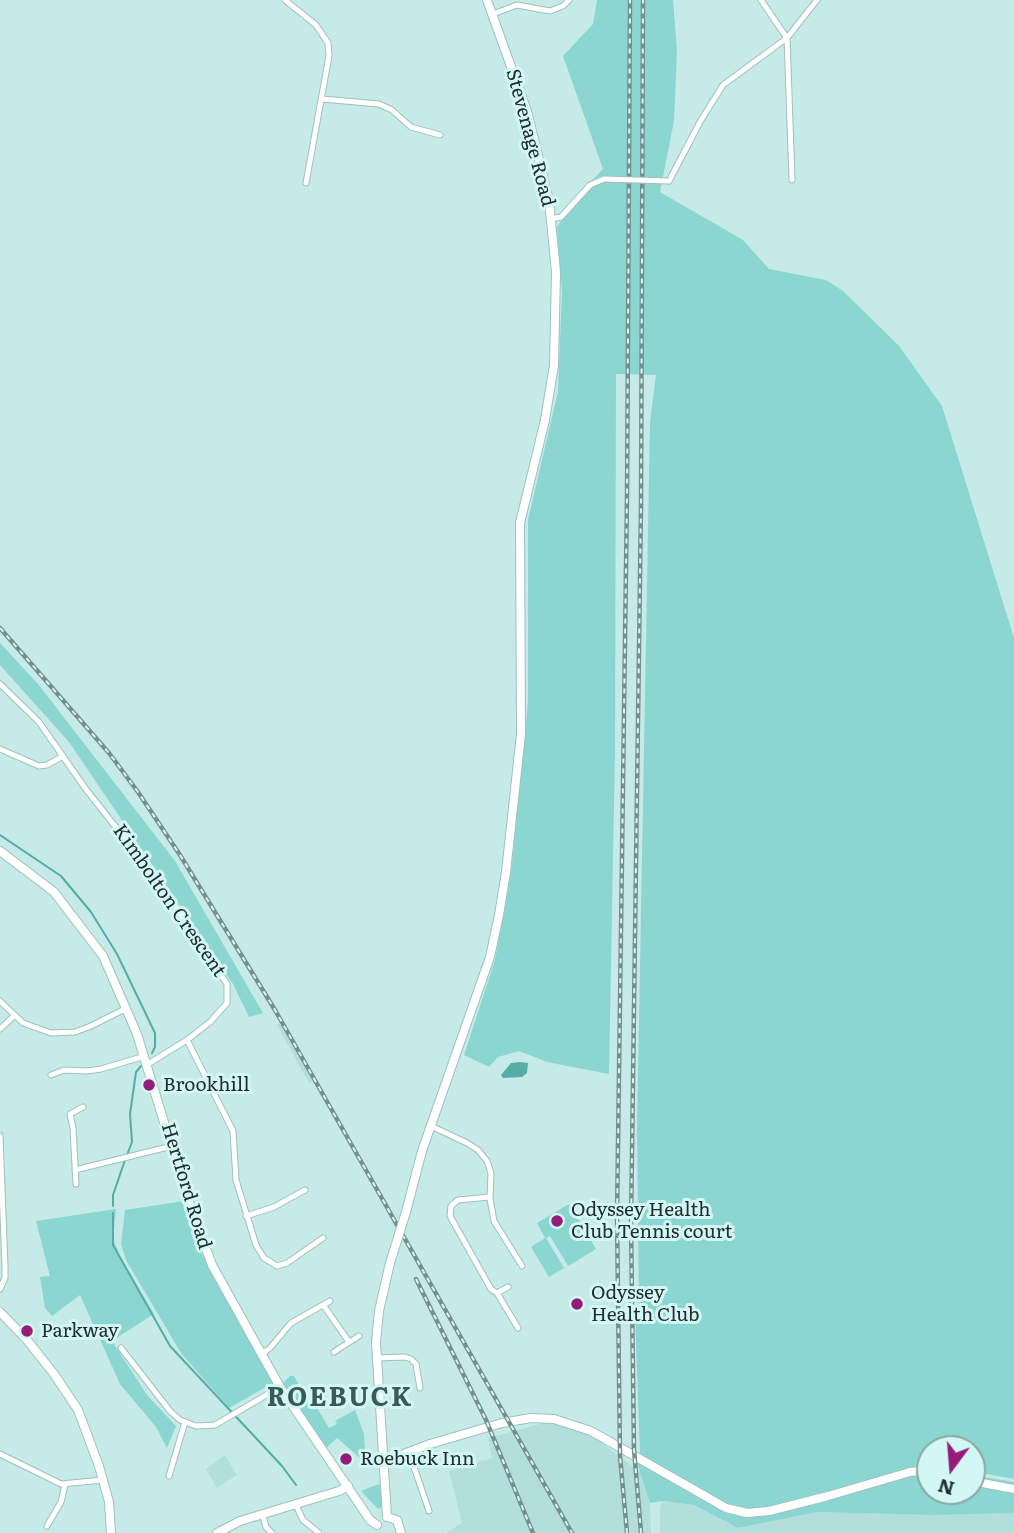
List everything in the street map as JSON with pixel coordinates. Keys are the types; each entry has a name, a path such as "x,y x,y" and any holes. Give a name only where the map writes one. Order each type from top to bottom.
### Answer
{"street":[{"path":"285,0 316,25 328,43 329,56 306,183"},
{"name":"Stevenage Road","path":"387,1517 376,1358 377,1322 390,1264 432,1126 490,957 506,872 523,701 520,654 520,523 545,420 554,365 556,272 551,219 540,158 527,111 487,0"},
{"path":"493,15 517,5 550,11 563,6 569,0"},
{"path":"761,0 788,38 792,180"},
{"path":"551,219 561,217 590,185 604,179 669,181 723,85 788,38 817,0"},
{"path":"322,99 379,104 392,110 411,127 440,135"},
{"name":"Kimbolton Crescent","path":"0,684 39,722 159,882 227,984 227,1003 187,1040 146,1060 101,1069 64,1070 51,1074"},
{"path":"0,750 39,766 47,765 63,755"},
{"name":"Hertford Road","path":"0,851 54,892 103,956 127,1008 146,1060 204,1248 280,1387 378,1529"},
{"path":"0,1001 14,1016 39,1031 62,1033 91,1026 127,1008"},
{"path":"0,1029 14,1016"},
{"path":"187,1040 233,1131 236,1180 256,1245 264,1258 277,1266 287,1263 323,1238"},
{"path":"76,1184 70,1114 83,1107"},
{"path":"432,1126 467,1143 487,1161 491,1173 490,1198 494,1221 522,1266"},
{"path":"0,1136 5,1279 0,1289"},
{"path":"75,1170 172,1146"},
{"path":"246,1216 283,1203 305,1190"},
{"path":"490,1198 458,1200 451,1206 452,1221 491,1289 497,1293 518,1328"},
{"path":"497,1293 508,1287"},
{"path":"263,1353 292,1323 327,1304 349,1342"},
{"path":"0,1312 48,1365 78,1410 96,1453 109,1502 111,1533"},
{"path":"334,1352 359,1336"},
{"path":"121,1349 170,1411 185,1422 204,1427 215,1424 280,1387"},
{"path":"376,1358 411,1359 416,1364 420,1388"},
{"path":"383,1459 393,1458 470,1431 515,1420 554,1419 591,1431 726,1508 747,1513 769,1511 916,1471"},
{"path":"169,1476 185,1422"},
{"path":"407,1452 429,1511"},
{"path":"0,1454 65,1485 103,1480"},
{"path":"986,1484 1014,1489"},
{"path":"47,1526 61,1502 65,1485"},
{"path":"217,1533 229,1530 262,1513 348,1486"},
{"path":"296,1503 303,1520 319,1533"},
{"path":"262,1513 266,1527 272,1533"},
{"path":"378,1529 383,1518 387,1517 397,1520 400,1532"}],"shaded area":[{"path":"597,0 673,0 677,51 674,121 660,192 743,240 769,269 826,280 843,291 899,346 942,406 1014,638 1014,1479 986,1474 986,1435 916,1435 916,1470 766,1508 746,1510 727,1505 640,1455 635,1315 639,1314 637,1129 650,422 656,375 616,374 615,749 609,1074 547,1062 519,1051 498,1057 489,1067 464,1055 495,960 511,874 528,702 528,520 558,391 562,292 557,227 582,191 603,169 563,56 593,24"},
{"path":"0,643 38,684 175,861 263,1013 249,1017 233,984 69,742 0,665"},
{"path":"282,1021 315,1079 309,1083 277,1025"},
{"path":"511,1063 528,1063 527,1073 522,1077 503,1078 501,1075"},
{"path":"184,1201 197,1245 273,1383 229,1408 181,1353 126,1260 121,1244 125,1210"},
{"path":"569,1204 596,1249 568,1266 550,1236 546,1238 564,1268 549,1277 531,1247 545,1238 537,1223"},
{"path":"116,1209 113,1239 154,1314 112,1341 147,1395 176,1426 167,1448 156,1427 120,1384 80,1295 52,1316 45,1308 40,1277 50,1276 36,1221"},
{"path":"290,1376 294,1376 300,1393 302,1392 313,1410 317,1408 329,1428 337,1424 335,1421 355,1410 364,1434 365,1452 359,1457 337,1438 325,1449 280,1386"},
{"path":"547,1422 588,1433 642,1473 650,1503 651,1533 446,1533 462,1523 449,1471 492,1458 488,1438"},
{"path":"225,1455 237,1475 217,1488 206,1469"},
{"path":"637,1462 726,1511 744,1516 910,1475 916,1475 916,1505 986,1505 986,1487 1014,1492 1014,1513 932,1515 817,1512 738,1528 694,1505 663,1501 650,1503"},
{"path":"986,1477 1014,1482 1014,1485 986,1480"},
{"path":"379,1484 383,1503 378,1509 361,1491"},
{"path":"663,1501 694,1505 738,1528 817,1512 932,1515 1014,1513 1014,1533 660,1533 660,1507"}],"waterway":[{"path":"0,835 61,876 91,912 117,954 155,1033 152,1053"},
{"path":"127,1155 132,1142 130,1114 136,1072 142,1065"},
{"path":"113,1206 113,1195 125,1160"},
{"path":"113,1213 113,1245 170,1346 282,1466 296,1485"}],"railway":[{"path":"627,1533 620,1456 617,1217 627,497 630,0"},
{"path":"641,1533 634,1449 631,1224 641,505 643,0"},
{"path":"0,628 109,753 180,855 275,1010 572,1533"},
{"path":"416,1279 486,1420 533,1533"}],"place":[{"name":"Brookhill","path":"149,1085"},
{"name":"Odyssey Health Club Tennis court","path":"557,1221"},
{"name":"Odyssey Health Club","path":"577,1304"},
{"name":"Parkway","path":"27,1331"},
{"name":"Roebuck Inn","path":"346,1459"}],"district":[{"name":"ROEBUCK","path":"340,1398"}]}
